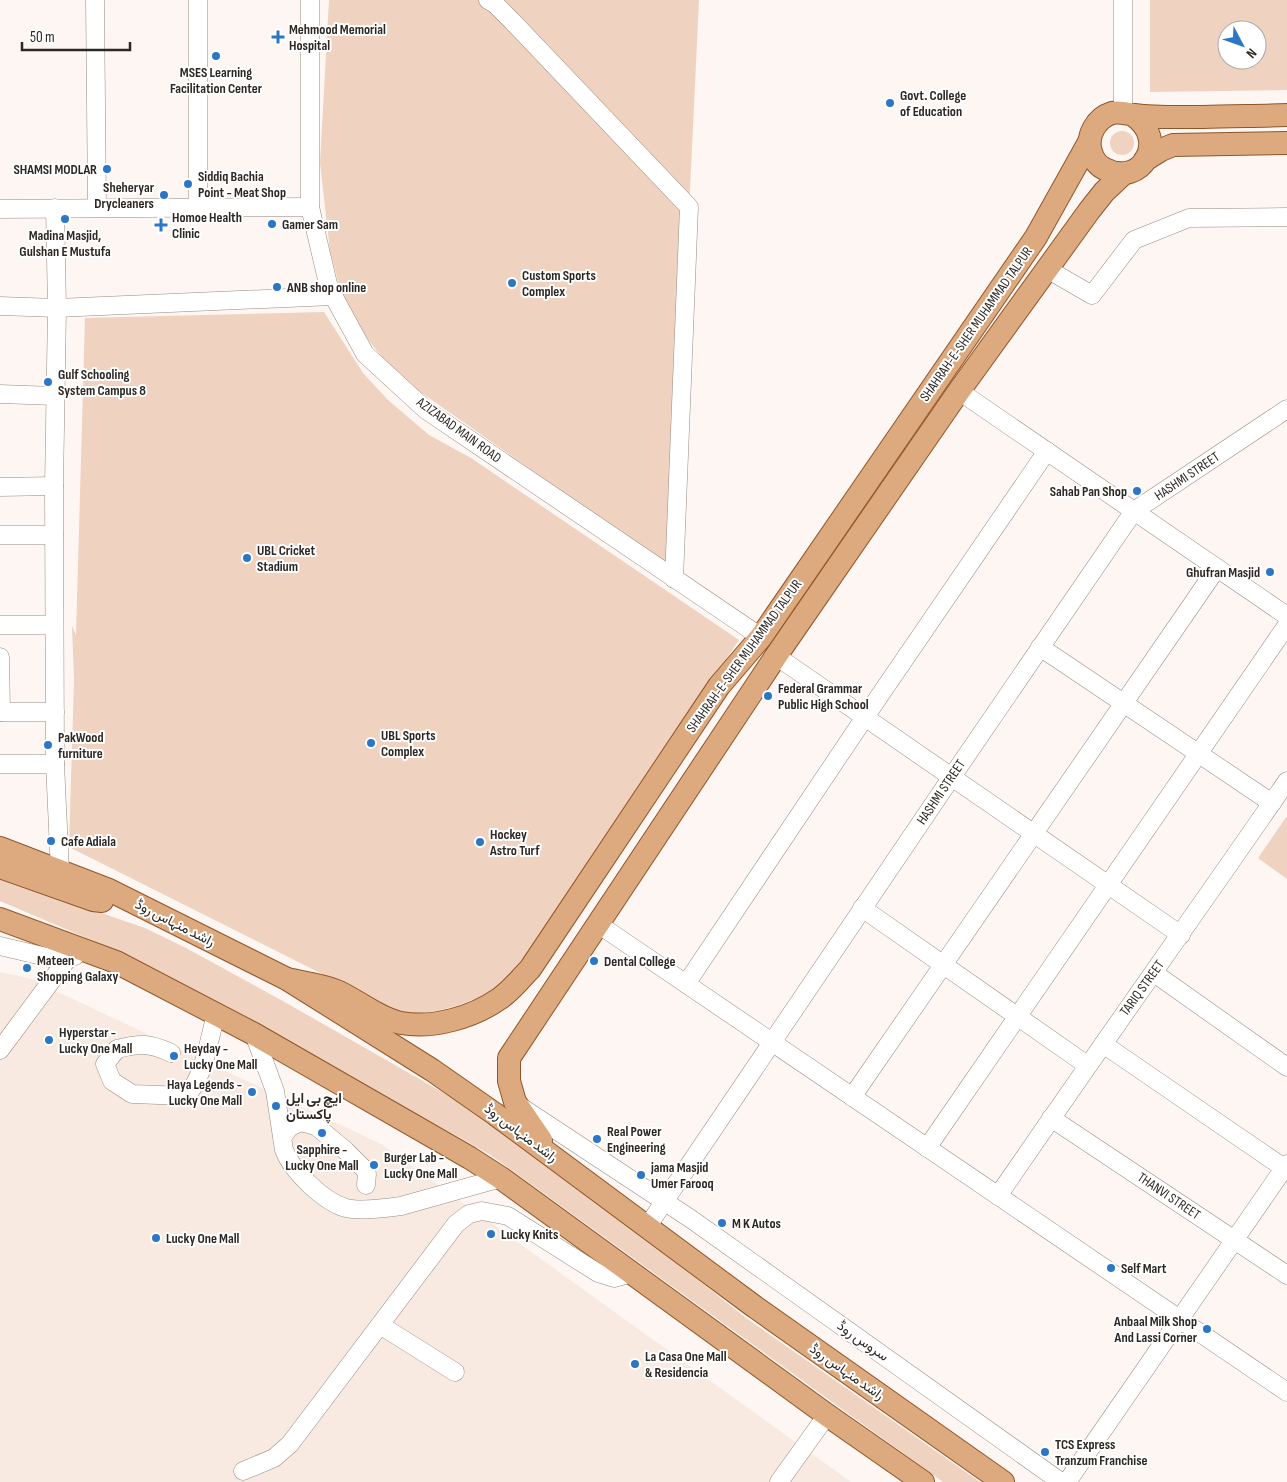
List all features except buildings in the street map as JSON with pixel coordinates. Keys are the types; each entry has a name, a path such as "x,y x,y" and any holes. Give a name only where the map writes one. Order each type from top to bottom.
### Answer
{"main road":[{"path":"1287,115 1170,117 1112,113 1103,117 1096,124 1089,142 1095,161 1102,168 1122,175 1138,167 1161,150 1173,145 1287,143"},
{"path":"1128,114 1142,121 1148,130 1151,140 1150,150 1145,160"},
{"name":"SHAHRAH-E-SHER MUHAMMAD TALPUR","path":"287,979 338,992 368,1009 400,1023 422,1024 444,1022 473,1013 500,998 530,969 719,686 761,637 1036,237 1089,142"},
{"name":"SHAHRAH-E-SHER MUHAMMAD TALPUR","path":"551,1155 515,1102 509,1081 509,1058 776,656 959,392 1104,192 1122,175"},
{"name":"راشد منہاس روڈ","path":"0,848 109,890 287,979 462,1090 755,1307 1003,1482"},
{"path":"0,867 93,900 140,906"},
{"path":"0,919 116,962 254,1034 470,1158 502,1178 923,1482"},
{"path":"969,1459 998,1482"}],"street":[{"path":"95,0 97,208"},
{"path":"198,0 198,207"},
{"name":"AZIZABAD MAIN ROAD","path":"310,0 310,207 329,288 365,354 426,410 761,637"},
{"path":"488,0 495,4 512,21 689,207 674,579"},
{"path":"1123,0 1128,114"},
{"path":"0,209 310,207"},
{"path":"55,208 57,308 54,486 55,764 60,871"},
{"path":"1047,270 1092,295 1134,240 1189,218 1287,217"},
{"path":"0,306 57,308 333,296"},
{"path":"959,392 1287,616"},
{"path":"0,394 55,396"},
{"name":"HASHMI STREET","path":"647,1227 862,908 1134,511 1287,409"},
{"path":"686,984 865,717 1047,451"},
{"path":"0,487 54,486"},
{"path":"0,535 54,534"},
{"path":"852,1097 1217,568"},
{"path":"0,625 54,625"},
{"path":"927,1148 1287,625"},
{"path":"1040,647 1272,803"},
{"path":"776,656 1181,935"},
{"path":"0,657 0,712 55,712"},
{"path":"0,764 55,764"},
{"name":"TARIQ STREET","path":"998,1196 1087,1065 1181,935 1287,781"},
{"path":"862,908 1087,1065"},
{"path":"598,924 1287,1392"},
{"path":"0,946 55,959 92,954"},
{"path":"0,1050 69,957"},
{"path":"1154,972 1287,1067"},
{"path":"172,1052 155,1045 139,1044 117,1048 106,1064 112,1081 132,1094 186,1096 193,1088 200,1071 216,1014"},
{"path":"254,1034 275,1091 284,1150 288,1159 315,1190 331,1201 347,1208 387,1208 401,1206 502,1178"},
{"path":"1067,1482 1234,1239 1286,1168 1103,1044"},
{"name":"سروس روڈ","path":"515,1102 665,1201 1061,1482"},
{"name":"THANVI STREET","path":"1051,1118 1287,1275"},
{"path":"283,1136 290,1127 301,1122 316,1126 365,1170 368,1174 366,1185"},
{"path":"243,1471 274,1458 290,1444 456,1224 469,1214 482,1211 508,1216 598,1273 614,1278 632,1273"},
{"path":"380,1325 455,1372"},
{"path":"779,1482 827,1414"}],"shaded area":[{"name":"Custom Sports Complex","path":"329,0 699,0 672,568 399,377 347,315 330,251 320,163"},
{"path":"1150,0 1287,0 1287,90 1150,92"},
{"path":"1122,131 1127,132 1133,138 1133,148 1127,154 1122,155 1117,154 1111,148 1110,143 1111,138 1117,132"},
{"name":"UBL Sports Complex","path":"324,312 363,373 388,400 429,435 471,458 739,640 529,951 506,978 489,992 459,1005 424,1013 404,1013 388,1008 69,847 74,679 72,626 76,635 85,318"},
{"path":"1287,816 1287,879 1258,858"},
{"path":"0,878 145,928 186,948 477,1112 746,1318 980,1482 943,1482 492,1156 404,1107 328,1068 129,956 0,901"},
{"path":"0,972 36,980 381,1144 851,1482 0,1482"}],"place":[{"name":"Mehmood Memorial Hospital","path":"278,37"},
{"name":"MSES Learning Facilitation Center","path":"216,56"},
{"name":"Govt. College of Education","path":"890,103"},
{"name":"SHAMSI MODLAR","path":"107,169"},
{"name":"Siddiq Bachia Point - Meat Shop","path":"188,184"},
{"name":"Sheheryar Drycleaners","path":"164,195"},
{"name":"Madina Masjid, Gulshan E Mustufa","path":"65,219"},
{"name":"Gamer Sam","path":"272,224"},
{"name":"Homoe Health Clinic","path":"161,225"},
{"name":"Custom Sports Complex","path":"512,283"},
{"name":"ANB shop online","path":"277,287"},
{"name":"Gulf Schooling System Campus 8","path":"48,382"},
{"name":"Sahab Pan Shop","path":"1137,491"},
{"name":"UBL Cricket Stadium","path":"247,558"},
{"name":"Ghufran Masjid","path":"1270,572"},
{"name":"Federal Grammar Public High School","path":"768,696"},
{"name":"UBL Sports Complex","path":"371,743"},
{"name":"PakWood furniture","path":"48,745"},
{"name":"Cafe Adiala","path":"51,841"},
{"name":"Hockey Astro Turf","path":"480,842"},
{"name":"Dental College","path":"594,961"},
{"name":"Mateen Shopping Galaxy","path":"27,968"},
{"name":"Hyperstar - Lucky One Mall","path":"49,1040"},
{"name":"Heyday - Lucky One Mall","path":"174,1056"},
{"name":"Haya Legends - Lucky One Mall","path":"252,1092"},
{"name":"ایچ بی ایل پاکستان","path":"276,1106"},
{"name":"Sapphire - Lucky One Mall","path":"322,1133"},
{"name":"Real Power Engineering","path":"597,1139"},
{"name":"Burger Lab - Lucky One Mall","path":"374,1165"},
{"name":"jama Masjid Umer Farooq","path":"641,1175"},
{"name":"M K Autos","path":"722,1223"},
{"name":"Lucky Knits","path":"491,1234"},
{"name":"Lucky One Mall","path":"156,1238"},
{"name":"Self Mart","path":"1111,1268"},
{"name":"Anbaal Milk Shop And Lassi Corner","path":"1207,1329"},
{"name":"La Casa One Mall & Residencia","path":"635,1364"},
{"name":"TCS Express Tranzum Franchise","path":"1045,1452"}]}
